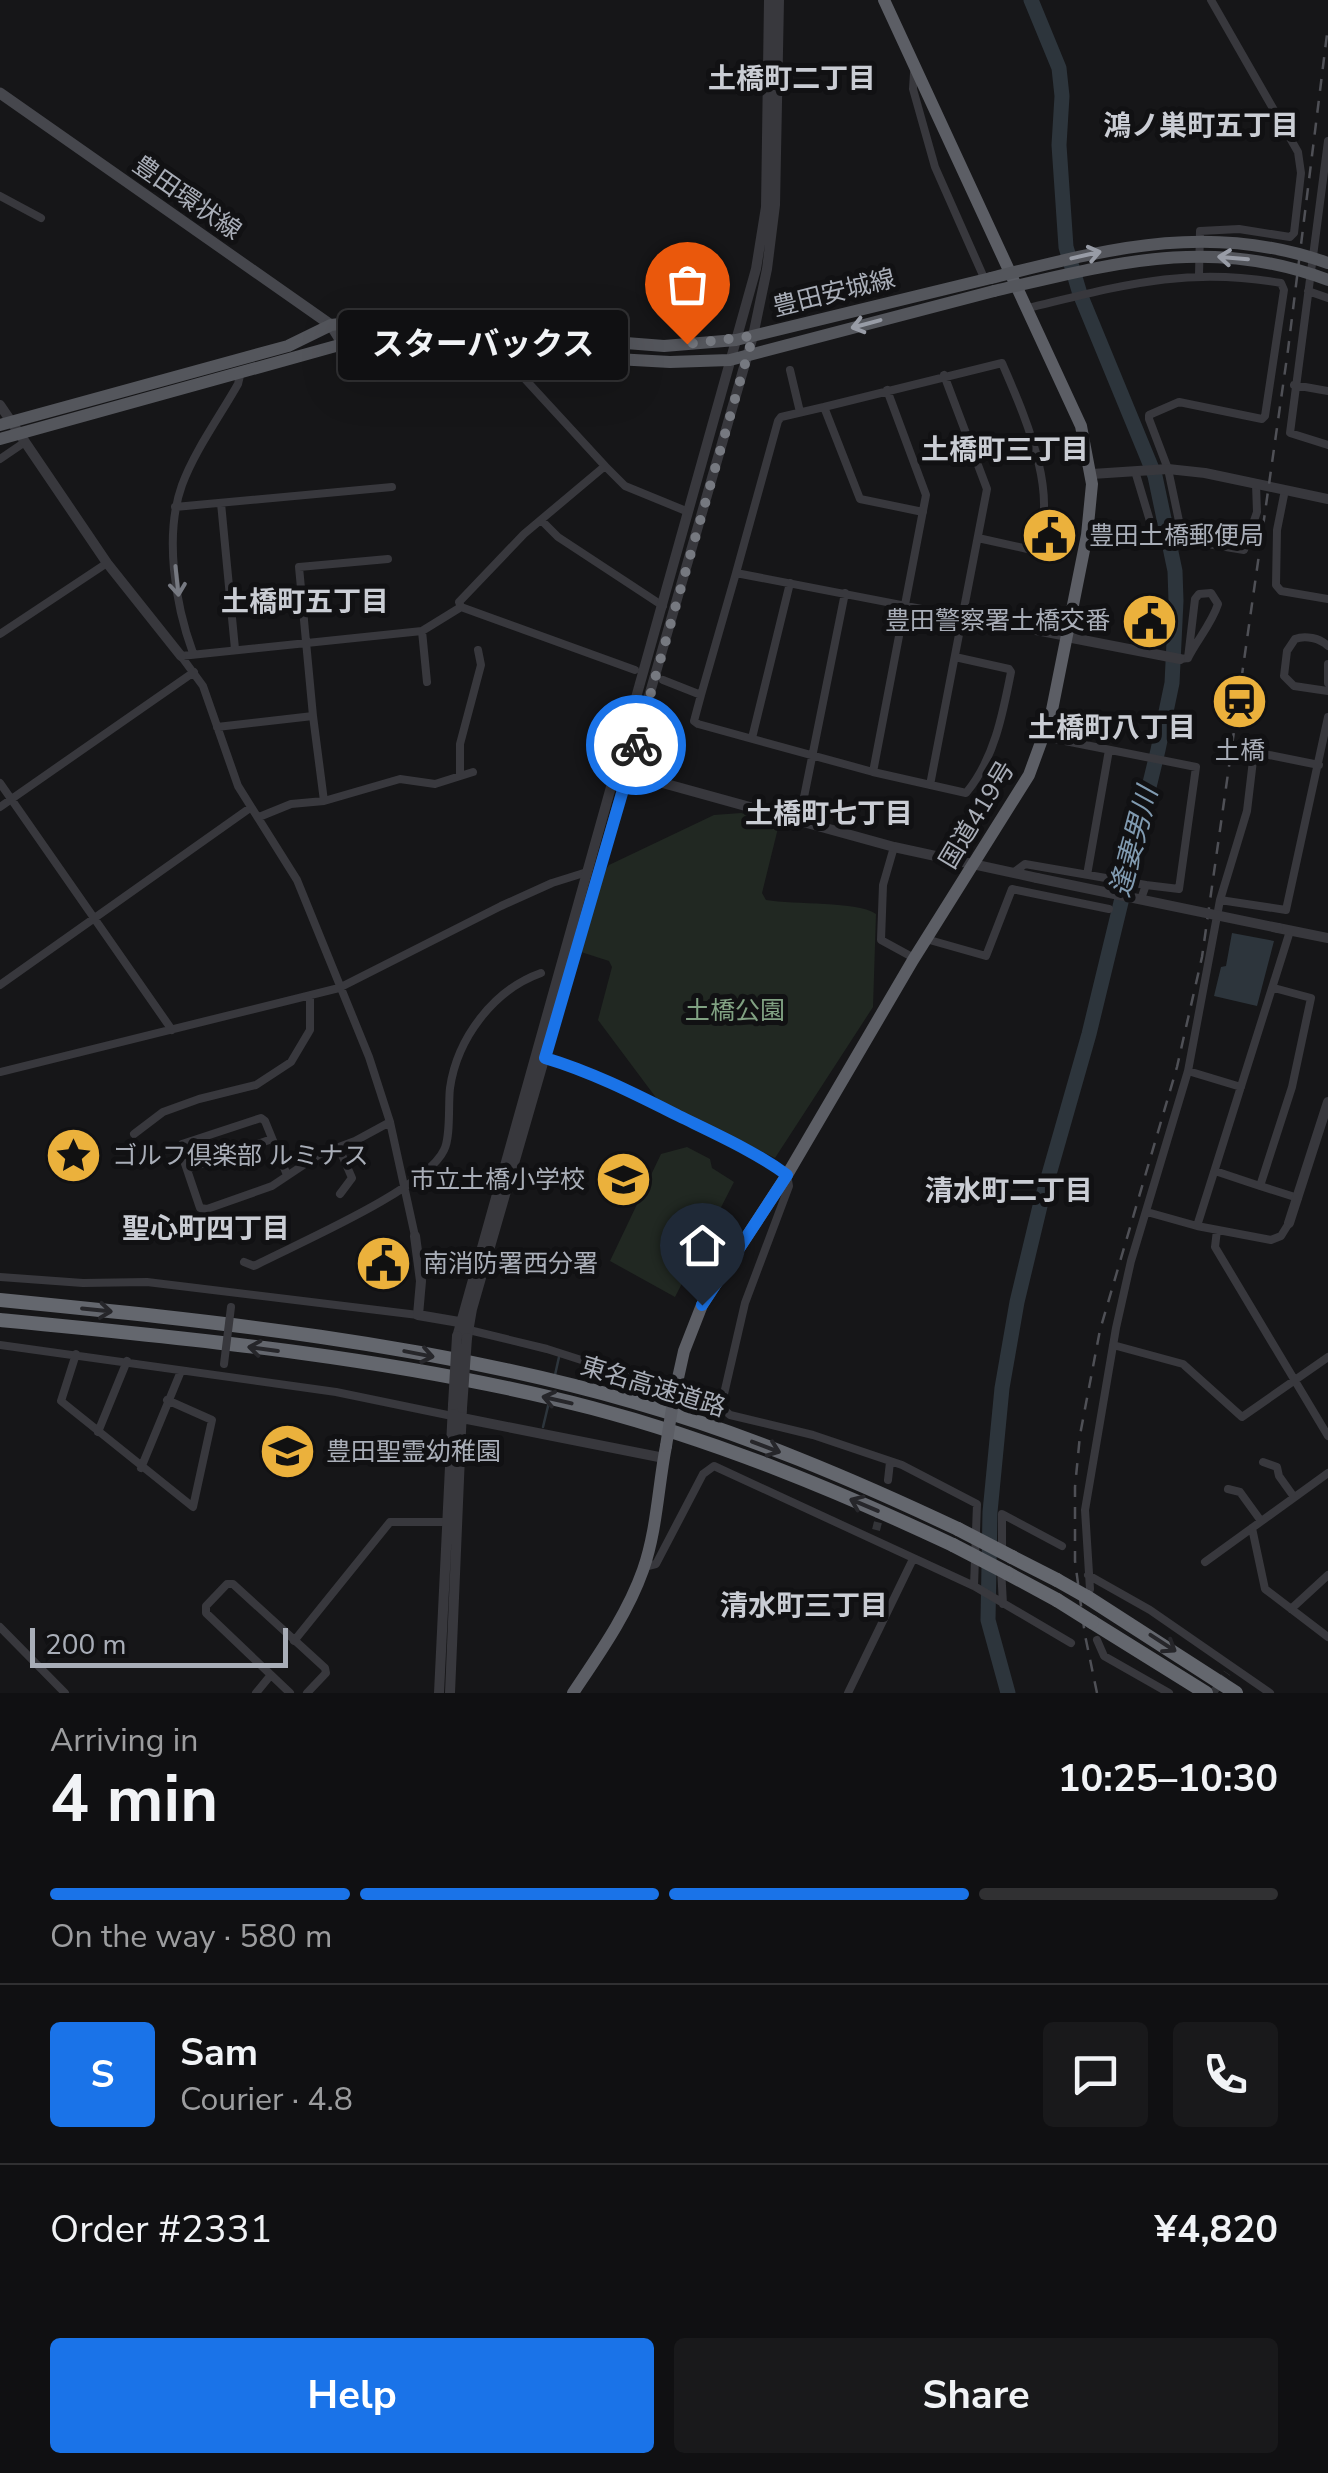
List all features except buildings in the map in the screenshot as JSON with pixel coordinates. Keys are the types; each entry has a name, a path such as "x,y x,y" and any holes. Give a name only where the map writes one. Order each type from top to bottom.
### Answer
{"highway":[{"name":"国道419号","path":"572,1693 620,1619 644,1567 684,1351 702,1305 787,1175 914,958 1029,775 1045,736 1088,527 1092,474 1080,426 884,0"},
{"name":"東名高速道路","path":"0,1300 363,1343 544,1378 638,1403 756,1443 958,1529 1089,1593 1236,1693"},
{"name":"東名高速道路","path":"0,1320 360,1362 540,1396 633,1420 750,1458 888,1514 1056,1600 1206,1693"}],"main road":[{"name":"豊田環状線","path":"0,93 332,326 343,344"},
{"name":"豊田安城線","path":"14,430 343,344 670,362 730,360 1121,246 1225,242 1328,263"},
{"name":"豊田安城線","path":"0,439 14,430 288,346 332,326 357,322 664,346 736,340 990,283 1151,257 1244,258 1328,280"}],"street":[{"path":"450,1693 462,1333 587,872 623,772 686,512 756,269 766,207 769,0"},
{"path":"462,1333 753,336 775,205 779,0"},
{"path":"1200,275 1200,231 1239,229 1290,237 1294,233 1301,173 1298,152 1211,0"},
{"path":"915,68 913,89 936,167 990,283"},
{"path":"1328,142 1290,434 1328,445"},
{"path":"0,196 41,218"},
{"path":"1314,240 1328,240"},
{"path":"1028,308 1133,282 1200,275 1248,278 1283,286 1273,370 1262,419 1179,402 1149,415 1188,543 1246,548 1257,512 1256,484"},
{"path":"1308,291 1328,298"},
{"path":"500,353 625,486 686,512"},
{"path":"955,657 1009,668 1011,672 1000,727 969,791 873,772 694,722 778,421 800,412 1002,362 1038,458 1043,505 1032,550 978,538"},
{"path":"790,370 800,412"},
{"path":"241,372 183,481 175,507 177,590 187,654 250,808 297,880 378,1080 416,1236 418,1315"},
{"path":"930,786 988,488 944,375"},
{"path":"1294,385 1328,391"},
{"path":"873,772 926,490 887,390"},
{"path":"0,405 107,562 187,654"},
{"path":"824,407 860,499 923,512"},
{"path":"0,460 14,430"},
{"path":"604,466 541,520 459,602 462,607 635,670"},
{"path":"1092,474 1168,470 1328,499"},
{"path":"1088,527 1156,541 1138,471"},
{"path":"175,507 392,486"},
{"path":"1285,490 1277,530 1276,585 1281,591 1328,599"},
{"path":"221,503 235,649"},
{"path":"541,520 558,538 663,606"},
{"path":"324,801 299,567 388,559"},
{"path":"0,634 107,562"},
{"path":"736,573 1184,658"},
{"path":"752,738 790,583"},
{"path":"799,822 845,592"},
{"path":"1211,593 1218,604 1216,612 1184,658 1194,599 1199,594 1211,593"},
{"path":"187,654 422,632 462,607"},
{"path":"422,632 427,682"},
{"path":"1328,646 1303,637 1295,639 1287,651 1284,676 1294,686 1328,691"},
{"path":"460,774 463,726 481,664 478,650"},
{"path":"1310,688 1327,680 1328,664"},
{"path":"0,807 194,672"},
{"path":"663,680 700,695"},
{"path":"218,727 313,716"},
{"path":"1220,900 1286,910 1328,717"},
{"path":"1013,873 1026,864 1179,890 1196,767 1045,736"},
{"path":"1086,875 1109,750"},
{"path":"1089,1593 1085,1510 1088,1477 1113,1344 1188,1071 1220,900 1247,812 1254,752 1319,765"},
{"path":"259,817 290,804 324,801 400,778 435,784 473,772"},
{"path":"623,772 894,847 1328,938"},
{"path":"0,783 172,1030"},
{"path":"1314,792 1328,795"},
{"path":"0,985 250,808"},
{"path":"894,847 884,885 881,940 914,958"},
{"path":"0,1072 340,988 501,906 587,872"},
{"path":"1142,896 1144,885"},
{"path":"926,939 986,956 1012,890 1109,909"},
{"path":"1197,1226 1274,988 1284,929"},
{"path":"244,1262 254,1266 404,1190 444,1150 450,1085 464,1038 490,1006 541,972"},
{"path":"1260,1186 1292,1087 1310,998 1274,988"},
{"path":"134,1134 163,1112 256,1085 291,1062 310,1030 310,997"},
{"path":"545,1058 579,1068 691,1122 787,1175 789,1186 745,1303 721,1407 730,1415 813,1436 890,1462 977,1504 975,1587"},
{"path":"1188,1071 1241,1087"},
{"path":"1147,1212 1270,1240 1281,1236 1298,1198 1328,1104"},
{"path":"287,1176 265,1121 260,1118 182,1144 180,1148 200,1208 207,1209 272,1186 287,1176 320,1154 390,1122"},
{"path":"187,1169 272,1139"},
{"path":"339,1148 352,1178 340,1194"},
{"path":"1215,1171 1298,1198"},
{"path":"1217,1230 1214,1247 1328,1436"},
{"path":"0,1277 82,1283 147,1282 418,1315 462,1333 547,1349 675,1393"},
{"path":"222,1378 234,1292"},
{"path":"0,1344 336,1392 665,1452"},
{"path":"1113,1344 1183,1364 1197,1372 1242,1417 1328,1357"},
{"path":"76,1354 60,1400 190,1508 196,1505 212,1420 167,1400"},
{"path":"98,1432 126,1361"},
{"path":"141,1468 180,1371"},
{"path":"440,1693 458,1412"},
{"path":"888,1480 890,1462"},
{"path":"1263,1462 1277,1467 1294,1498"},
{"path":"644,1567 656,1564 702,1474 714,1466 975,1587 1071,1644"},
{"path":"1205,1562 1328,1472"},
{"path":"1228,1488 1240,1492 1256,1524 1265,1589 1328,1637"},
{"path":"1001,1602 1002,1514 1062,1546"},
{"path":"294,1641 390,1522 448,1522"},
{"path":"874,1541 876,1530"},
{"path":"848,1693 913,1558"},
{"path":"1088,1574 1150,1610 1230,1670 1270,1693"},
{"path":"1291,1610 1328,1575"},
{"path":"290,1693 206,1612 206,1606 227,1584 233,1584 326,1670 307,1693"},
{"path":"0,1627 65,1693"},
{"path":"1097,1640 1104,1656 1169,1693"},
{"path":"256,1693 270,1676"}],"green space":[{"name":"土橋公園","path":"741,813 779,824 762,893 766,900 841,905 876,914 873,1007 775,1158 657,1099 598,1020 612,967 609,961 581,952 602,875 609,865 714,815"},
{"path":"687,1147 710,1159 712,1168 734,1182 675,1297 610,1261 661,1154"}],"shaded area":[{"path":"1232,933 1274,941 1257,1006 1214,996 1221,967 1226,966"}],"waterway":[{"name":"逢妻男川","path":"1008,1693 988,1620 990,1512 1002,1388 1040,1206 1089,1034 1158,750 1172,683 1176,601 1175,571 1155,476 1080,294 1066,247 1059,145 1059,68 1031,0"},
{"path":"555,1375 559,1357"},
{"path":"543,1427 549,1402"}],"tunnel":[{"path":"876,1530 881,1510"},
{"path":"1213,1693 1227,1673"}],"railway":[{"path":"1097,1693 1075,1561 1080,1435 1100,1330 1177,1067 1202,957 1288,350 1328,26"}],"way so far":[{"path":"636,745 753,336 687,344"}],"place":[{"name":"スターバックス","path":"687,344"},
{"name":"豊田土橋郵便局","path":"1050,536"},
{"name":"豊田警察署土橋交番","path":"1149,621"},
{"name":"土橋","path":"1240,702"},
{"name":"ゴルフ倶楽部 ルミナス","path":"73,1156"},
{"name":"市立土橋小学校","path":"624,1180"},
{"name":"南消防署西分署","path":"384,1264"},
{"name":"豊田聖霊幼稚園","path":"287,1452"}],"district":[{"name":"土橋町二丁目","path":"792,79"},
{"name":"鴻ノ巣町五丁目","path":"1201,126"},
{"name":"土橋町三丁目","path":"1005,450"},
{"name":"土橋町五丁目","path":"305,602"},
{"name":"土橋町八丁目","path":"1112,728"},
{"name":"土橋町七丁目","path":"829,814"},
{"name":"清水町二丁目","path":"1009,1191"},
{"name":"聖心町四丁目","path":"206,1229"},
{"name":"清水町三丁目","path":"804,1606"}],"route":[{"path":"636,745 545,1058 579,1068 733,1142 787,1175 702,1305"}]}
